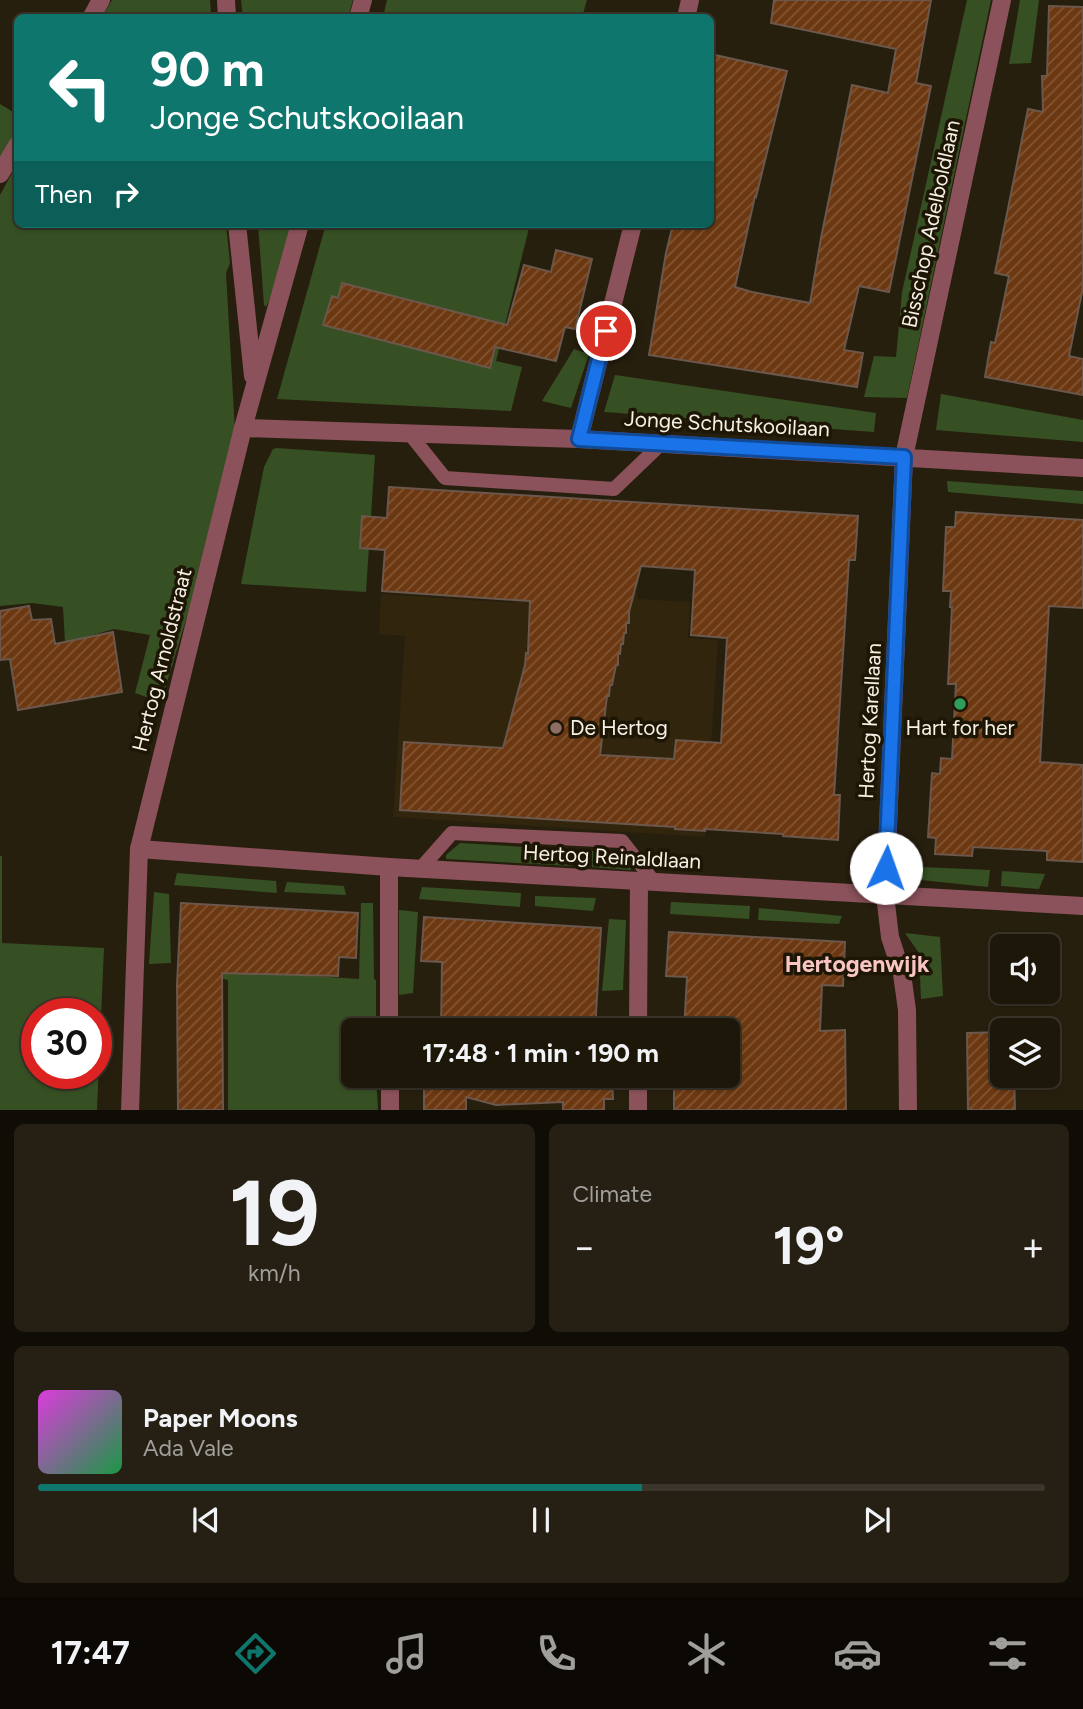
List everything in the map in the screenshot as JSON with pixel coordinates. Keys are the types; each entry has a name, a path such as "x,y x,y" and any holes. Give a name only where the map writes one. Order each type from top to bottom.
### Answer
{"street":[{"name":"Bisschop Adelboldlaan","path":"904,457 1002,0"},
{"path":"0,174 14,151"},
{"name":"Hertog Arnoldstraat","path":"130,1110 139,849 254,386 237,228"},
{"path":"254,386 299,228"},
{"path":"579,439 633,228"},
{"name":"Jonge Schutskooilaan","path":"243,428 579,439 1083,468"},
{"name":"Hertog Karellaan","path":"904,457 885,895 890,937 902,974 907,1010 908,1110"},
{"name":"Hertog Reinaldlaan","path":"139,849 389,867 1083,906"},
{"path":"389,867 390,1018"},
{"path":"639,1018 647,882"},
{"path":"390,1088 390,1110"},
{"path":"638,1088 638,1110"}],"lane":[{"path":"409,433 445,478 614,489 662,443"},
{"path":"421,868 452,833 622,841 647,882"}],"shaded area":[{"name":"De Hertog","path":"515,584 637,592 637,599 690,602 688,638 718,640 705,837 393,817 405,636 379,634 381,594 513,603"}],"green space":[{"path":"112,0 210,0 211,14 104,14"},
{"path":"241,0 353,0 349,14 243,14"},
{"path":"387,0 587,0 583,14 384,14"},
{"path":"967,0 991,0 907,398 864,397 874,356 896,357 902,292"},
{"path":"1020,0 1039,0 1031,63 1009,64"},
{"path":"0,104 14,113 14,134 0,158"},
{"path":"14,169 14,228 226,228 230,263 226,273 235,431 207,551 161,702 135,693 150,635 114,629 65,643 63,607 32,603 0,606 0,195"},
{"path":"258,228 291,228 271,296 266,307"},
{"path":"325,228 529,228 496,361 522,367 511,411 277,399"},
{"path":"574,349 589,354 571,408 542,401"},
{"path":"615,375 876,413 874,432 604,412"},
{"path":"941,394 1083,420 1083,442 936,430"},
{"path":"273,449 375,455 366,592 241,584 264,467"},
{"path":"947,481 1083,491 1083,504 948,492"},
{"path":"460,843 573,850 572,866 446,859 446,855"},
{"path":"592,851 618,853 631,870 592,867"},
{"path":"0,856 2,943 104,948 102,998 21,998 21,1089 98,1089 97,1110 0,1110"},
{"path":"921,867 990,870 988,887 921,880"},
{"path":"1002,871 1045,874 1039,889 1001,886"},
{"path":"177,873 276,881 277,893 174,885"},
{"path":"287,882 344,886 346,895 284,892"},
{"path":"422,887 521,893 520,907 419,899"},
{"path":"154,892 169,894 171,963 149,964"},
{"path":"535,896 596,898 593,911 535,906"},
{"path":"671,902 750,906 749,919 670,914"},
{"path":"361,903 373,903 376,1018 341,1018 341,1088 377,1088 378,1110 228,1110 228,980 219,978 217,970 359,979"},
{"path":"759,908 842,916 839,924 758,920"},
{"path":"399,910 418,912 413,993 399,995"},
{"path":"609,919 626,920 623,990 602,991"},
{"path":"905,933 940,937 943,996 921,999 919,953"}],"building":[{"path":"774,0 931,0 916,83 931,86 889,292 859,286 844,350 863,353 857,387 649,355 672,228 714,228 715,55 787,71 735,287 752,292 810,303 852,85 888,93 896,49 771,23"},
{"path":"1049,6 1083,7 1083,287 1069,356 1083,359 1083,395 985,377 991,342 995,343 1009,276 995,273 1028,109 1043,112 1042,76 1047,76"},
{"path":"556,250 592,259 575,329 565,327 556,361 495,347 490,368 323,325 332,296 338,298 342,283 507,325 524,265 551,272"},
{"path":"389,487 858,516 855,560 849,560 834,795 840,795 838,840 783,834 400,810 404,742 503,748 526,653 528,654 530,601 382,591 385,550 360,548 362,516 387,518","holes":["641,566 695,570 691,635 727,638 721,743 676,740 674,759 600,755 607,696 618,665 626,623 629,623 629,612"]},
{"path":"956,512 1083,520 1083,608 1049,606 1040,762 1083,765 1083,862 1047,860 1047,851 973,847 972,856 935,854 936,838 928,837 932,773 940,774 941,758 952,759 956,684 948,684 952,607 951,591 943,591 946,527 955,527"},
{"path":"29,606 32,620 51,619 55,644 113,632 122,692 18,710 10,659 0,660 0,611"},
{"path":"181,903 358,913 356,958 339,957 338,976 222,973 223,1110 178,1110 177,985"},
{"path":"424,917 601,928 596,1018 441,1018 442,962 421,961"},
{"path":"669,932 845,942 843,986 822,985 820,1031 845,1030 846,1110 674,1110 674,1088 740,1088 740,1018 685,1018 687,977 666,976"},
{"path":"990,1032 990,1088 1014,1088 1015,1110 968,1110 967,1033"},
{"path":"424,1088 612,1088 613,1099 604,1099 604,1110 563,1110 563,1102 496,1105 466,1097 466,1110 424,1110"}],"place":[{"name":"Hart for her","path":"960,704"},
{"name":"De Hertog","path":"556,728"}],"district":[{"name":"Hertogenwijk","path":"857,964"}],"route":[{"path":"606,331 579,439 904,457 886,868"}]}
